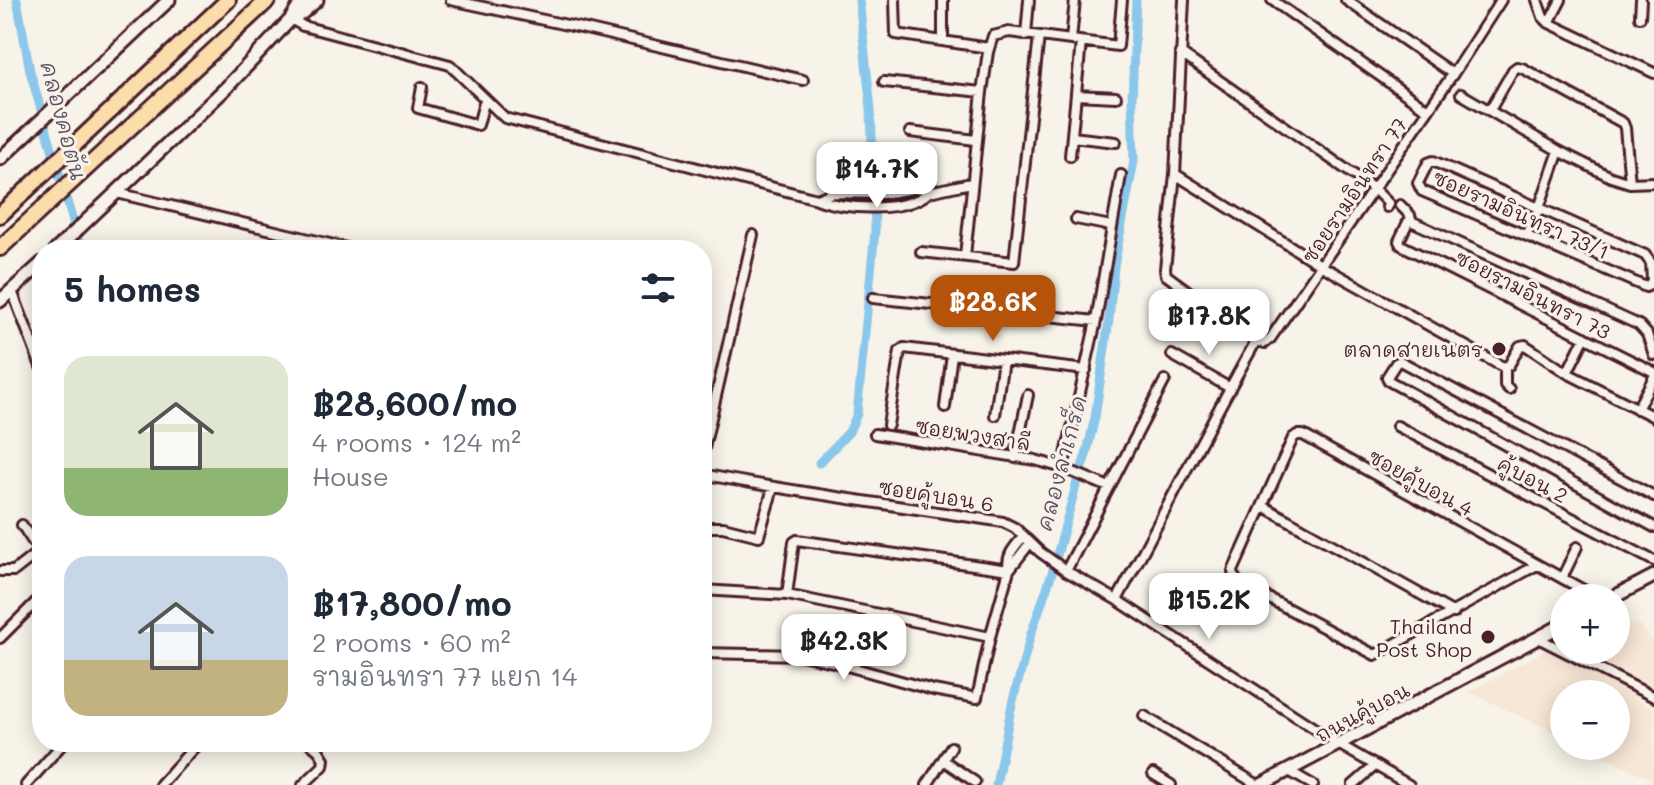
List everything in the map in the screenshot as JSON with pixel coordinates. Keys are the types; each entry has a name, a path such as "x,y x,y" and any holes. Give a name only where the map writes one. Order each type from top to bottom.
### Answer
{"highway":[{"path":"0,215 228,0"},
{"path":"0,248 268,0"}],"main road":[{"path":"1,155 60,104 169,0"},
{"path":"67,240 226,88 291,19 303,0"},
{"path":"291,19 317,0"},
{"path":"0,301 32,272"},
{"path":"1630,589 1654,576"},
{"name":"ถนนคู้บอน","path":"1260,785 1550,632"}],"street":[{"path":"451,0 803,80"},
{"path":"895,0 896,34 989,48"},
{"path":"943,0 943,41"},
{"path":"1026,35 1029,0"},
{"path":"1071,40 1075,0"},
{"path":"965,256 982,92 993,36 1009,32 1118,46 1122,0"},
{"path":"1184,0 1166,275 1256,341"},
{"path":"1272,0 1428,110"},
{"path":"1346,0 1453,74"},
{"name":"ซอยรามอินทรา 77","path":"1117,600 1256,341 1265,343 1270,339 1501,0"},
{"path":"1537,0 1543,17 1549,23 1654,73"},
{"path":"1549,23 1561,0"},
{"path":"1640,17 1641,0"},
{"path":"291,19 303,26 450,65 505,118 832,205 883,207 921,200 929,192 971,183"},
{"path":"921,252 1014,262 1039,36"},
{"path":"1070,156 1081,42"},
{"path":"1180,53 1374,189 1387,200 1387,207"},
{"path":"1490,110 1513,70 1522,68 1623,123 1630,183"},
{"path":"884,82 982,92"},
{"path":"422,87 418,108 478,125 485,99"},
{"path":"1461,94 1559,151 1611,177 1630,183 1654,182"},
{"path":"1076,95 1116,97"},
{"path":"910,132 976,140"},
{"path":"1072,137 1116,142"},
{"path":"1526,235 1559,151"},
{"name":"ซอยรามอินทรา 73/1","path":"1433,161 1539,208 1645,255 1651,263 1653,280 1650,285 1646,287 1422,191 1418,183 1428,163 1433,161"},
{"path":"1175,174 1322,266 1505,367"},
{"path":"1065,469 1096,321 1121,175"},
{"path":"817,199 832,193 882,194 919,188 929,192"},
{"path":"117,193 313,240"},
{"path":"1400,205 1410,215 1411,221 1639,325 1647,334 1654,355"},
{"path":"1076,219 1111,226"},
{"name":"ซอยรามอินทรา 73","path":"1411,221 1399,243 1654,374"},
{"path":"712,413 753,235"},
{"path":"12,291 32,343"},
{"path":"873,298 1096,321"},
{"path":"1567,373 1585,337"},
{"path":"1505,367 1520,346 1525,345 1567,373 1654,417"},
{"path":"888,425 902,348 1086,370"},
{"path":"945,407 952,354"},
{"path":"1172,355 1230,388"},
{"path":"995,415 1003,360"},
{"path":"1654,496 1400,361 1387,377 1389,381 1654,527"},
{"path":"1505,367 1505,385 1509,389"},
{"path":"1637,409 1654,374"},
{"path":"1062,568 1165,380"},
{"path":"1015,458 1028,395"},
{"name":"คู้บอน 2","path":"1397,426 1654,561"},
{"name":"ซอยพวงสาลี","path":"875,434 1035,460 1109,487"},
{"name":"ซอยคู้บอน 4","path":"1454,613 1375,655 1238,582 1233,571 1293,438 1303,435 1573,584"},
{"name":"ซอยคู้บอน 6","path":"712,476 1003,522 1015,528 1062,568 1117,600 1340,745 1409,785"},
{"path":"712,527 759,536 773,488"},
{"path":"1263,506 1454,613 1537,565"},
{"path":"22,525 32,538"},
{"path":"787,595 794,542 797,540 1009,570"},
{"path":"712,653 801,655 975,699 979,696 990,637 1009,570 1027,540"},
{"path":"1562,578 1577,547"},
{"path":"0,571 14,571 32,557"},
{"path":"712,591 787,595 990,637"},
{"path":"0,638 32,606"},
{"path":"1538,638 1654,697"},
{"path":"1144,716 1260,785"},
{"path":"927,785 951,747"},
{"path":"26,785 55,752"},
{"path":"160,785 190,752"},
{"path":"303,785 323,766 324,759 320,752"},
{"path":"943,760 975,782"},
{"path":"1353,785 1375,766"},
{"path":"1289,771 1313,785"},
{"path":"1153,774 1171,785"}],"shaded area":[{"path":"1638,623 1654,643 1654,701 1639,694 1636,700 1654,709 1653,780 1611,760 1630,760 1630,680 1550,680 1550,730 1469,692 1550,648 1550,664 1630,664 1630,626"}],"waterway":[{"name":"คลองคอตัน","path":"17,0 30,71 78,240"},
{"path":"819,463 849,432 857,414 875,231 871,109 859,0"},
{"name":"คลองลำเกร็ด","path":"996,785 1012,704 1095,417 1114,266 1134,161 1132,100 1136,0"}],"place":[{"name":"ตลาดสายเนตร","path":"1499,349"},
{"name":"Thailand Post Shop","path":"1488,637"}]}
